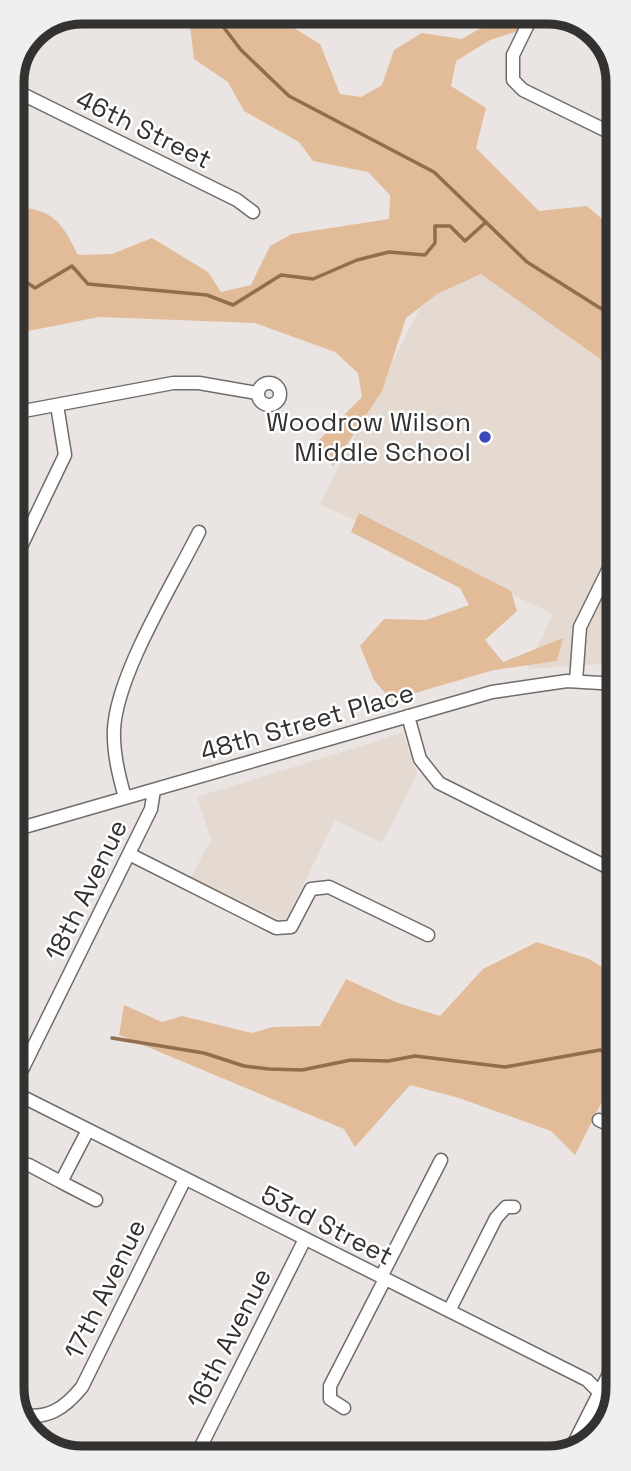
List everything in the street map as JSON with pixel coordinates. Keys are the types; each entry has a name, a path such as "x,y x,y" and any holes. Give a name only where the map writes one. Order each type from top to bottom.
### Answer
{"street":[{"path":"528,25 513,54 513,80 523,90 606,131"},
{"name":"46th Street","path":"25,95 237,200 253,212"},
{"path":"25,411 173,383 200,383 257,393"},
{"path":"25,539 65,455 57,405"},
{"path":"125,798 116,761 114,731 122,691 199,532"},
{"path":"576,681 580,627 606,576"},
{"name":"48th Street Place","path":"24,827 523,685 576,681 606,683"},
{"path":"408,716 420,759 439,783 606,866"},
{"name":"18th Avenue","path":"24,1065 151,809 154,790"},
{"path":"129,854 276,928 291,927 311,889 329,887 428,935"},
{"name":"53rd Street","path":"24,1098 587,1380 605,1398"},
{"path":"599,1120 606,1123"},
{"path":"61,1182 88,1130"},
{"path":"344,1408 330,1399 330,1386 441,1160"},
{"path":"29,1165 96,1200"},
{"name":"17th Avenue","path":"32,1415 55,1411 82,1387 185,1179"},
{"path":"449,1311 496,1218 506,1207 514,1207"},
{"name":"16th Avenue","path":"201,1446 305,1239"},
{"path":"575,1440 606,1378"}],"shaded area":[{"path":"289,25 320,44 340,94 361,97 382,85 394,50 422,33 462,39 486,25 519,25 518,31 490,40 456,61 451,86 486,108 476,148 539,211 587,206 606,222 606,363 481,274 437,294 406,318 382,391 333,466 315,444 362,397 358,373 335,352 255,323 99,317 25,332 25,208 47,214 54,219 78,255 112,254 152,238 208,272 221,292 251,285 270,246 292,234 389,219 390,195 368,172 313,161 299,142 244,111 228,82 194,59 190,26"},
{"name":"Woodrow Wilson Middle School","path":"466,218 606,285 606,664 527,669 553,614 320,504"},
{"path":"359,513 511,591 517,611 485,640 503,662 563,638 557,661 494,670 391,700 374,680 360,646 384,619 426,620 469,605 460,588 351,532"},
{"path":"403,733 417,774 382,843 335,820 285,922 191,877 211,840 197,797"},
{"path":"537,942 589,959 606,970 606,1094 575,1155 551,1131 459,1098 410,1085 355,1147 344,1129 119,1035 124,1005 162,1022 182,1016 252,1033 273,1027 320,1026 346,979 398,1003 440,1016 483,969"}],"waterway":[{"path":"222,25 241,50 289,96 434,172 527,262 606,310"},
{"path":"25,281 35,288 72,266 88,284 207,295 233,305 281,275 313,279 357,260 389,252 425,255 435,243 435,226 450,226 465,241 486,222"},
{"path":"112,1038 204,1053 244,1066 302,1070 351,1060 388,1061 415,1056 505,1067 600,1050 606,1052"}],"place":[{"name":"Woodrow Wilson Middle School","path":"485,437"}]}
